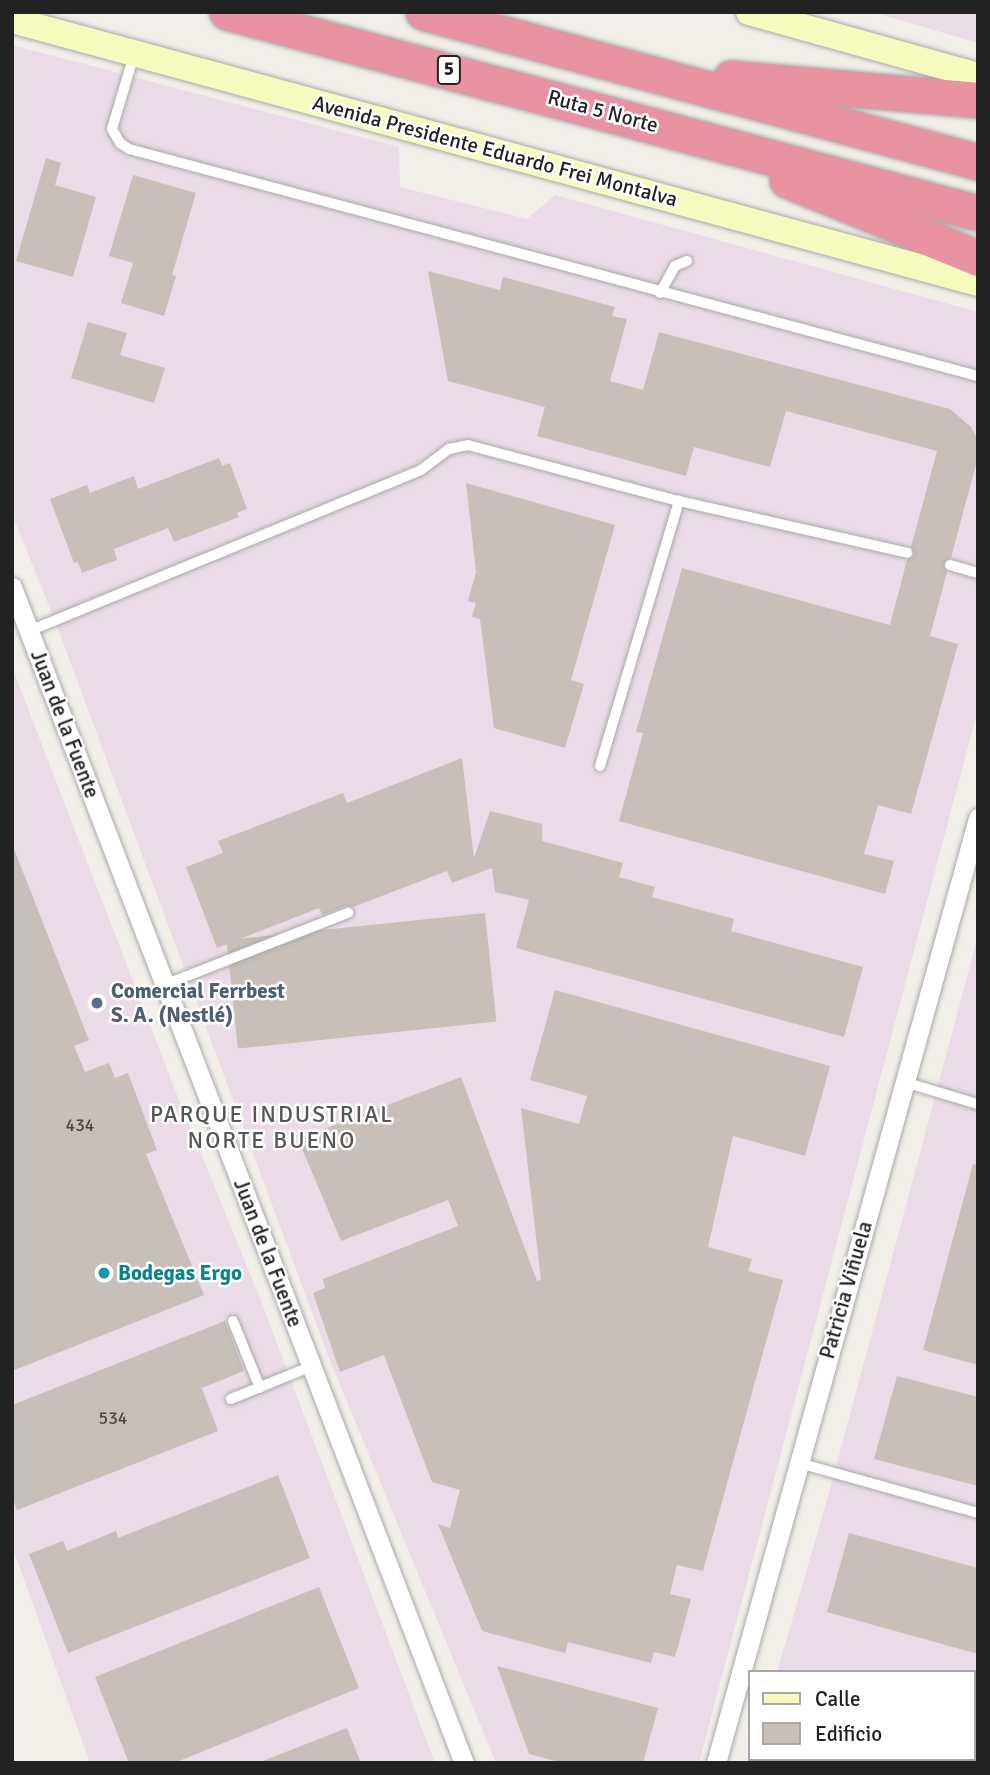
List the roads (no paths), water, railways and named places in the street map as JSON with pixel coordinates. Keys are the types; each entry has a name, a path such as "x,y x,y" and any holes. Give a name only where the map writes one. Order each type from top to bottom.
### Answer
{"highway":[{"name":"Ruta 5 Norte","path":"227,12 978,213"},
{"name":"5","path":"423,12 978,162"},
{"path":"634,67 978,100"},
{"path":"672,129 978,258"}],"main road":[{"path":"749,12 978,75"},
{"name":"Avenida Presidente Eduardo Frei Montalva","path":"12,20 978,283"}],"street":[{"name":"Juan de la Fuente","path":"12,587 464,1763"},
{"name":"Patricia Viñuela","path":"717,1763 904,1082 972,866 978,818"}],"lane":[{"path":"135,53 112,129 120,144 129,149 978,376"},
{"path":"660,293 675,266 687,261"},
{"path":"29,631 421,470 449,449 468,445 679,502 907,553"},
{"path":"600,766 679,502"},
{"path":"950,565 978,573"},
{"path":"164,985 348,913"},
{"path":"904,1082 978,1104"},
{"path":"233,1321 260,1388"},
{"path":"231,1399 312,1366"},
{"path":"798,1463 978,1513"}],"place":[{"name":"Comercial Ferrbest S. A. (Nestlé)","path":"97,1003"},
{"name":"Bodegas Ergo","path":"104,1273"}],"district":[{"name":"PARQUE INDUSTRIAL NORTE BUENO","path":"272,1128"}]}
